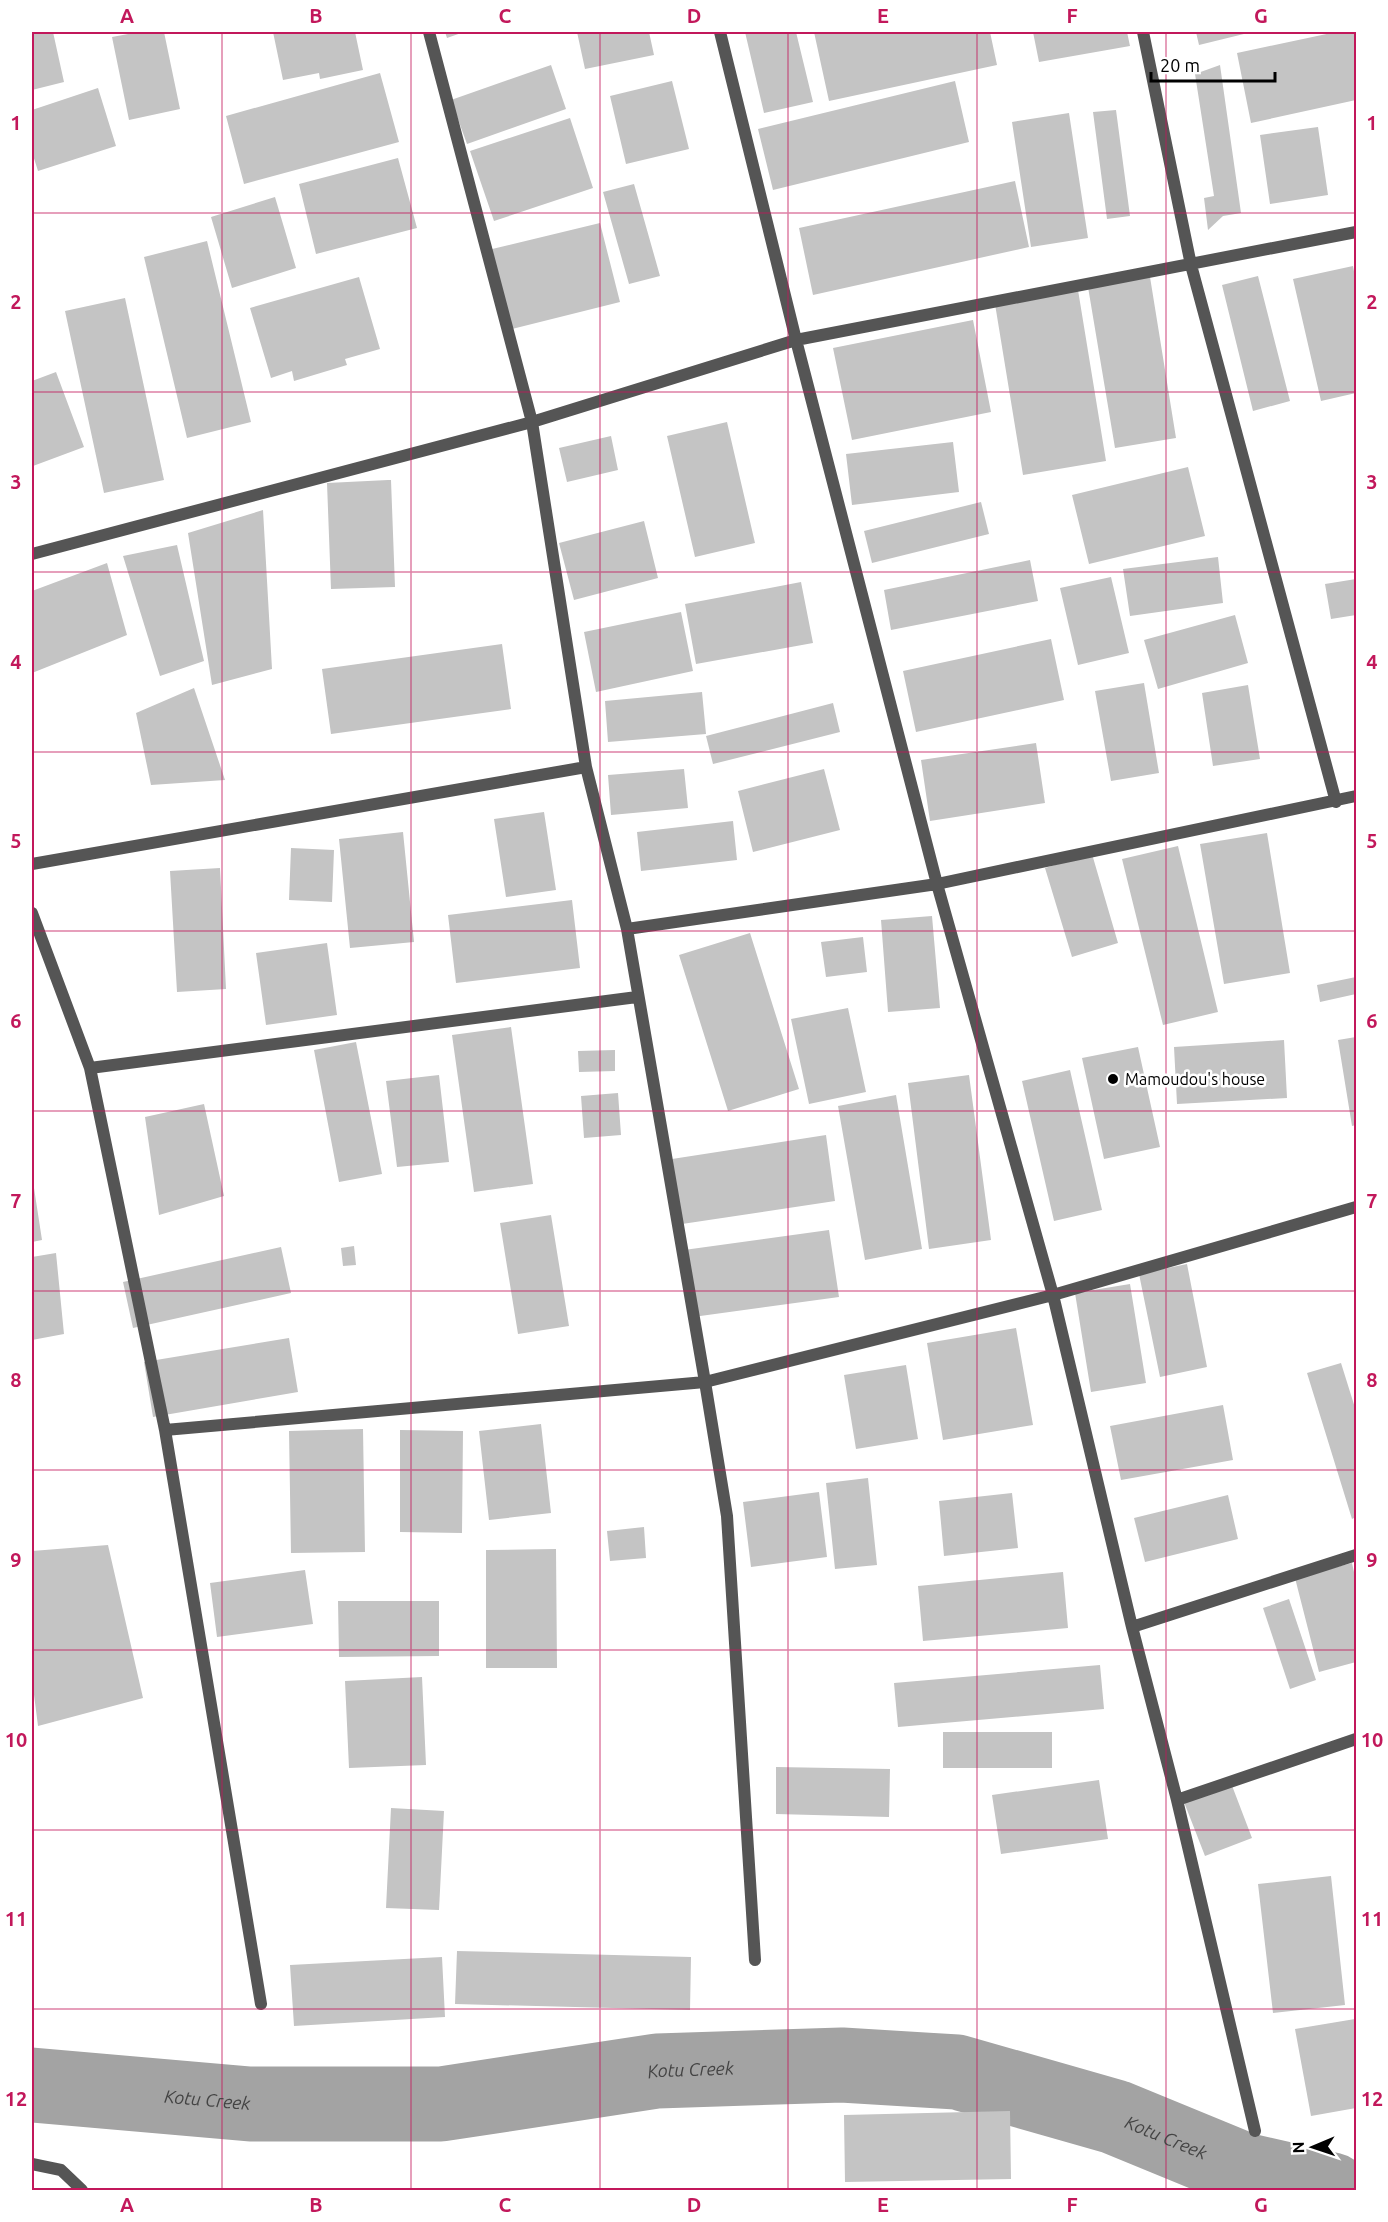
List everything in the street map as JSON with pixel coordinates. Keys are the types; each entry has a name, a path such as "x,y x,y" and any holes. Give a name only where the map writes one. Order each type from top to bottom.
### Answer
{"street":[{"path":"429,32 532,422 586,767 627,929 705,1382 727,1516 755,1960"},
{"path":"720,32 796,340 937,884 1053,1295 1132,1627 1177,1800 1255,2131"},
{"path":"1143,32 1191,265 1336,802"},
{"path":"32,554 532,422 796,340 1356,232"},
{"path":"32,864 586,767"},
{"path":"627,929 937,884 1356,796"},
{"path":"32,913 90,1068 165,1430 261,2004"},
{"path":"90,1068 637,997"},
{"path":"165,1430 705,1382 1053,1295 1356,1207"},
{"path":"1132,1627 1356,1556"},
{"path":"1177,1800 1356,1739"},
{"path":"32,2164 61,2170 82,2190"}],"building":[{"path":"32,32 53,32 64,82 32,90"},
{"path":"139,32 164,32 180,109 129,120 112,37"},
{"path":"273,32 355,32 363,70 320,79 319,73 283,80"},
{"path":"445,32 464,32 447,38"},
{"path":"577,32 649,32 654,55 585,69"},
{"path":"745,32 796,32 813,102 764,113"},
{"path":"814,32 990,32 997,65 829,101"},
{"path":"1033,32 1127,32 1130,46 1039,62"},
{"path":"1196,32 1252,32 1199,45"},
{"path":"1336,32 1356,32 1356,100 1251,123 1237,53"},
{"path":"551,65 566,109 467,144 451,100"},
{"path":"1220,65 1241,213 1223,216 1208,230 1204,198 1214,196 1195,74"},
{"path":"380,73 399,142 244,184 226,116"},
{"path":"672,81 689,149 626,164 610,96"},
{"path":"955,81 969,142 773,190 758,129"},
{"path":"98,88 116,146 38,171 32,152 32,110"},
{"path":"1116,110 1130,216 1107,219 1093,112"},
{"path":"1069,113 1088,238 1031,247 1012,122"},
{"path":"570,118 593,188 494,221 470,151"},
{"path":"1318,127 1328,195 1270,204 1260,135"},
{"path":"398,158 417,228 316,254 299,184"},
{"path":"1015,181 1029,247 813,295 799,228"},
{"path":"634,184 660,276 629,284 603,192"},
{"path":"275,197 296,268 232,288 211,217"},
{"path":"600,223 620,302 508,330 488,250"},
{"path":"207,241 251,422 187,438 144,257"},
{"path":"1353,266 1356,282 1356,393 1321,401 1293,279"},
{"path":"1258,276 1290,401 1253,411 1222,285"},
{"path":"359,277 380,349 345,359 347,365 294,381 292,371 271,378 250,308"},
{"path":"1150,277 1176,438 1115,448 1088,287"},
{"path":"1078,290 1106,461 1023,475 995,304"},
{"path":"125,298 164,480 104,493 65,311"},
{"path":"973,320 991,412 852,440 833,348"},
{"path":"56,372 84,447 33,466 32,381"},
{"path":"727,422 755,543 695,557 667,436"},
{"path":"611,436 618,470 567,482 559,448"},
{"path":"953,442 959,492 852,505 846,454"},
{"path":"1188,467 1205,536 1089,564 1072,495"},
{"path":"391,480 395,587 331,589 327,483"},
{"path":"981,502 989,534 872,563 864,531"},
{"path":"263,510 272,669 212,685 188,533"},
{"path":"644,521 658,578 574,600 559,543"},
{"path":"177,545 204,661 160,676 123,556"},
{"path":"1218,557 1223,603 1130,616 1123,569"},
{"path":"1030,560 1038,601 891,630 884,590"},
{"path":"107,563 127,635 32,673 32,591"},
{"path":"1111,577 1129,653 1078,665 1060,588"},
{"path":"1356,579 1356,615 1331,619 1325,584"},
{"path":"801,582 813,643 696,664 685,604"},
{"path":"681,612 693,671 596,692 584,632"},
{"path":"1235,615 1248,663 1158,689 1144,640"},
{"path":"1051,639 1064,700 916,732 903,671"},
{"path":"502,644 511,709 331,734 322,669"},
{"path":"1144,683 1159,773 1111,781 1095,691"},
{"path":"1248,685 1260,759 1213,766 1202,693"},
{"path":"194,688 225,780 151,785 136,713"},
{"path":"702,692 706,734 608,742 605,701"},
{"path":"833,703 840,732 713,764 706,736"},
{"path":"1036,743 1045,803 930,821 921,760"},
{"path":"684,769 688,808 611,815 608,775"},
{"path":"824,769 840,830 753,852 738,791"},
{"path":"544,812 556,890 506,897 494,819"},
{"path":"733,821 737,860 641,871 637,832"},
{"path":"403,832 414,942 350,948 339,839"},
{"path":"1267,833 1290,973 1224,984 1200,844"},
{"path":"1178,846 1218,1012 1163,1025 1122,859"},
{"path":"291,848 334,850 332,902 289,900"},
{"path":"1092,854 1118,943 1072,957 1045,868"},
{"path":"220,868 226,989 177,992 170,871"},
{"path":"572,900 580,968 456,983 448,915"},
{"path":"932,916 940,1008 888,1012 881,920"},
{"path":"750,933 799,1089 728,1111 679,955"},
{"path":"863,937 867,972 826,977 821,942"},
{"path":"327,943 337,1015 266,1025 256,953"},
{"path":"1356,977 1356,994 1320,1002 1317,985"},
{"path":"848,1008 866,1092 809,1104 791,1019"},
{"path":"511,1027 533,1184 474,1192 452,1035"},
{"path":"1356,1037 1356,1125 1352,1126 1338,1040"},
{"path":"1284,1040 1287,1098 1177,1104 1174,1047"},
{"path":"356,1042 382,1174 339,1182 314,1050"},
{"path":"1138,1047 1160,1147 1104,1159 1082,1058"},
{"path":"615,1050 615,1071 579,1072 578,1051"},
{"path":"1070,1070 1102,1210 1054,1221 1022,1081"},
{"path":"439,1075 449,1162 397,1167 386,1081"},
{"path":"969,1075 991,1240 929,1249 908,1083"},
{"path":"618,1093 621,1135 584,1138 581,1096"},
{"path":"896,1095 922,1249 865,1260 838,1106"},
{"path":"204,1104 224,1196 159,1215 145,1117"},
{"path":"826,1135 835,1201 682,1224 672,1159"},
{"path":"32,1175 42,1240 32,1242"},
{"path":"551,1215 569,1326 518,1334 500,1223"},
{"path":"829,1230 839,1297 693,1317 684,1250"},
{"path":"354,1246 356,1265 343,1266 341,1248"},
{"path":"281,1247 291,1293 133,1328 123,1282"},
{"path":"56,1253 64,1334 32,1340 32,1257"},
{"path":"1187,1264 1207,1367 1160,1377 1139,1274"},
{"path":"1130,1284 1146,1383 1091,1392 1075,1293"},
{"path":"1016,1328 1033,1425 943,1440 927,1343"},
{"path":"289,1338 298,1392 153,1417 144,1362"},
{"path":"1341,1363 1356,1411 1356,1517 1352,1519 1307,1373"},
{"path":"906,1365 918,1439 856,1449 844,1375"},
{"path":"1223,1405 1233,1460 1121,1480 1110,1426"},
{"path":"541,1424 551,1513 489,1520 479,1431"},
{"path":"363,1429 365,1552 291,1553 289,1431"},
{"path":"400,1430 463,1431 462,1533 400,1532"},
{"path":"868,1478 877,1565 835,1569 826,1483"},
{"path":"819,1492 827,1557 751,1567 743,1502"},
{"path":"1012,1493 1018,1548 944,1556 939,1501"},
{"path":"1228,1495 1238,1539 1145,1562 1134,1518"},
{"path":"644,1527 646,1558 610,1561 607,1531"},
{"path":"108,1545 143,1698 38,1726 32,1679 32,1551"},
{"path":"556,1549 557,1668 486,1668 486,1550"},
{"path":"1352,1563 1356,1581 1356,1662 1319,1672 1295,1578"},
{"path":"305,1570 313,1624 217,1637 210,1583"},
{"path":"1063,1572 1068,1628 923,1641 918,1586"},
{"path":"1289,1599 1316,1680 1290,1689 1263,1608"},
{"path":"338,1601 439,1601 439,1656 339,1657"},
{"path":"1100,1665 1104,1709 898,1727 894,1683"},
{"path":"422,1677 426,1765 349,1768 345,1681"},
{"path":"943,1732 1052,1732 1052,1768 943,1768"},
{"path":"776,1767 890,1769 889,1817 776,1814"},
{"path":"1099,1780 1108,1839 1001,1854 992,1795"},
{"path":"1231,1783 1252,1838 1205,1856 1184,1802"},
{"path":"391,1808 444,1811 439,1910 386,1908"},
{"path":"1331,1876 1345,2005 1273,2013 1258,1884"},
{"path":"457,1951 691,1957 690,2010 455,2004"},
{"path":"442,1957 445,2017 294,2026 290,1965"},
{"path":"1355,2019 1356,2108 1311,2116 1295,2029"},
{"path":"1010,2111 1011,2179 845,2182 844,2115"}],"waterway":[{"name":"Kotu Creek","path":"32,2085 250,2104 441,2104 657,2071 842,2065 957,2072 1115,2117 1244,2170 1332,2190"}],"place":[{"name":"Mamoudou's house","path":"1113,1079"}]}
